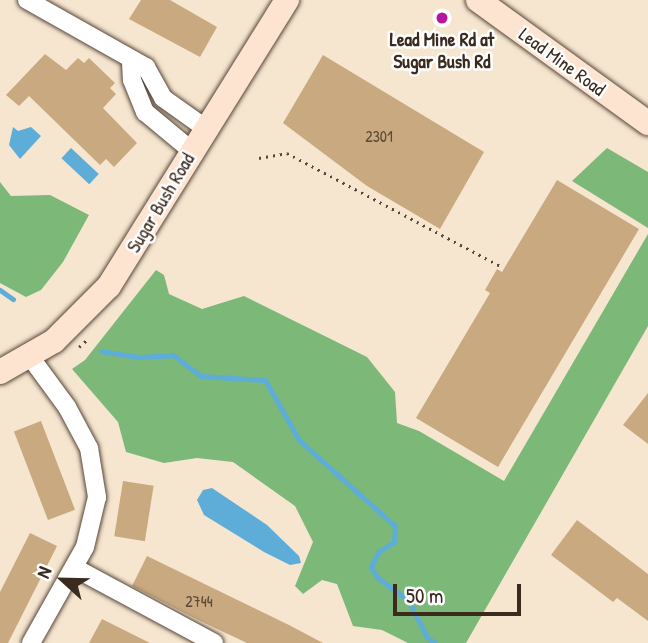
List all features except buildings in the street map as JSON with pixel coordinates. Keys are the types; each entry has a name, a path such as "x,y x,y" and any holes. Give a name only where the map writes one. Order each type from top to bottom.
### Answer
{"street":[{"path":"27,0 131,62 146,67 163,98 205,128"},
{"name":"Sugar Bush Road","path":"0,372 31,358 81,318 109,286 287,0"},
{"name":"Lead Mine Road","path":"478,0 648,123"},
{"path":"131,62 132,80 145,112 192,150"},
{"path":"31,358 68,407 89,448 94,469 92,523 75,568 31,643"},
{"path":"75,568 214,643"}],"path":[{"path":"259,158 287,153 500,266"}],"green space":[{"path":"607,148 648,172 648,228 572,181"},
{"path":"0,182 11,196 50,195 89,215 63,262 41,290 26,297 0,283"},
{"path":"648,234 648,326 466,643 408,643 382,630 353,626 337,584 322,580 303,594 295,586 313,542 295,506 233,462 197,458 164,463 126,452 118,422 72,369 85,360 156,270 164,275 169,294 202,309 244,296 367,357 395,392 397,423 419,431 504,481"}],"water":[{"path":"13,127 18,131 31,127 41,136 20,159 9,145"},
{"path":"71,148 99,174 89,184 61,158"},
{"path":"212,488 267,525 299,556 301,563 290,565 204,515 197,500 203,490"}],"waterway":[{"path":"0,290 13,299"},
{"path":"101,351 139,357 173,355 201,376 265,380 299,440 395,526 394,542 378,552 371,567 377,577 408,600 427,637 435,643"}],"place":[{"name":"Lead Mine Rd at Sugar Bush Rd","path":"442,18"}]}
